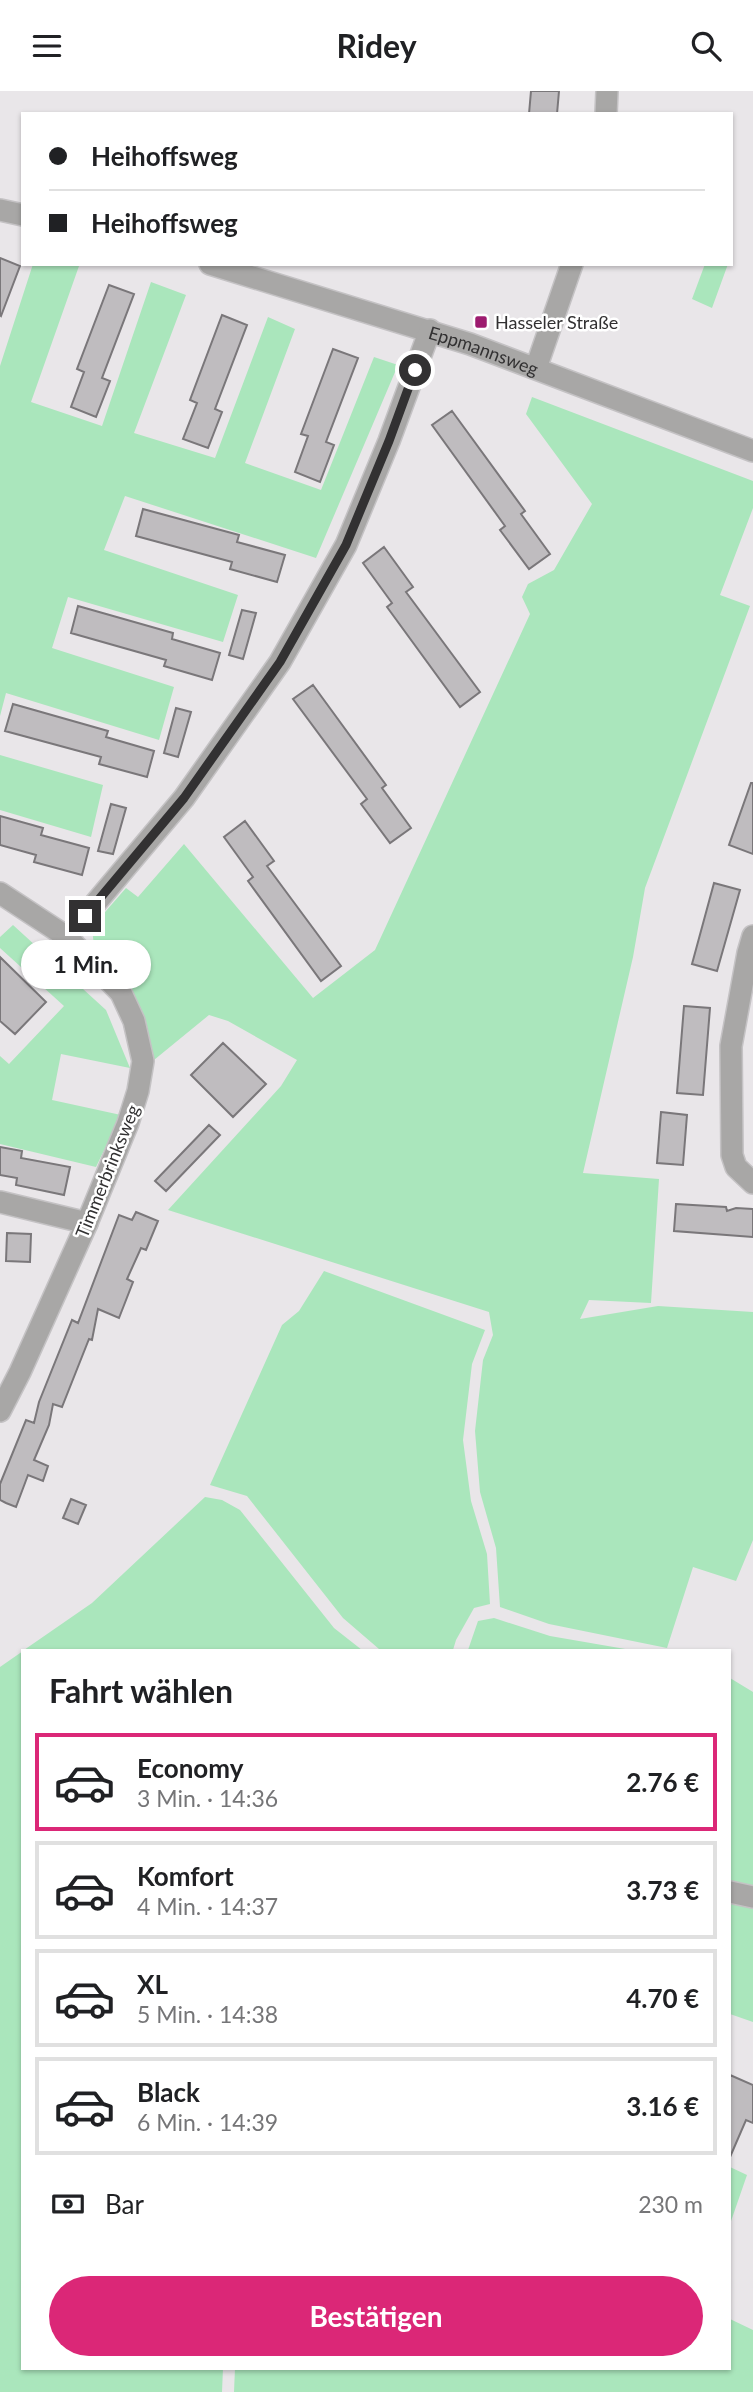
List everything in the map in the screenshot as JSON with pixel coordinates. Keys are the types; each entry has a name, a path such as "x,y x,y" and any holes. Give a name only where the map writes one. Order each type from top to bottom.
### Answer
{"street":[{"path":"606,112 607,91"},
{"path":"0,210 21,215"},
{"name":"Eppmannsweg","path":"216,266 430,330 753,451"},
{"path":"536,368 571,266"},
{"path":"67,937 184,798 280,662 346,545 389,441 430,330"},
{"name":"Timmerbrinksweg","path":"0,893 67,937 121,993 134,1021 143,1061 138,1091 128,1123 87,1223 10,1370 0,1411"},
{"path":"753,936 731,1046 732,1155 736,1167 753,1183"},
{"path":"0,1202 87,1223"},
{"path":"731,1892 753,1898"}],"green space":[{"path":"32,266 79,266 31,402 102,426 151,282 186,295 134,433 215,458 268,317 295,329 245,463 321,490 374,357 398,365 316,558 125,496 104,550 238,595 223,642 68,597 52,648 174,687 159,740 6,693 0,716 0,366"},
{"path":"704,266 727,266 712,308 692,299"},
{"path":"532,397 753,481 753,508 720,595 750,606 645,888 633,957 583,1173 659,1179 651,1303 589,1300 580,1319 658,1306 753,1312 753,1540 736,1581 693,1567 667,1648 549,1624 500,1607 496,1548 480,1492 475,1431 483,1360 493,1335 489,1312 168,1210 281,1086 297,1060 228,1021 209,1015 154,1060 146,1022 116,971 94,947 92,927 126,888 138,897 184,844 313,998 375,950 530,614 522,597 528,584 554,570 592,504 526,414"},
{"path":"0,755 103,785 91,837 0,810"},
{"path":"13,925 106,1010 130,1068 61,1054 52,1100 121,1115 96,1167 0,1144 0,1056 9,1064 64,1006 0,948 0,937"},
{"path":"324,1271 485,1330 472,1364 463,1440 471,1501 487,1554 490,1604 474,1608 453,1649 379,1649 343,1618 247,1496 210,1485 282,1325 299,1311"},
{"path":"205,1497 222,1500 240,1510 334,1628 361,1649 25,1649 92,1603"},
{"path":"494,1618 550,1636 625,1649 468,1649 478,1621"},
{"path":"21,1652 21,2370 223,2370 222,2392 0,2392 0,1667"},
{"path":"731,1679 753,1692 753,1890 731,1884"},
{"path":"731,1899 753,1904 753,2022 731,2014"},
{"path":"731,2167 747,2175 731,2221"},
{"path":"731,2319 753,2330 753,2392 234,2392 235,2370 731,2370"}],"building":[{"path":"531,91 559,91 557,112 529,112"},
{"path":"0,258 20,266 1,316 0,315"},
{"path":"109,285 134,294 102,378 110,381 96,417 71,407 84,372 77,369"},
{"path":"222,315 247,325 215,409 222,412 208,448 183,439 197,403 190,400"},
{"path":"333,349 358,358 326,442 334,445 320,482 295,472 308,436 301,434"},
{"path":"452,411 525,511 521,514 550,554 529,569 500,530 505,526 432,425"},
{"path":"143,509 239,535 237,542 285,555 277,582 230,569 232,562 136,536"},
{"path":"384,547 413,587 406,592 480,692 460,707 387,607 392,603 363,563"},
{"path":"78,606 173,633 172,639 220,653 212,680 164,666 166,660 71,633"},
{"path":"242,610 256,613 243,659 229,655"},
{"path":"313,685 386,785 382,788 411,828 390,843 361,804 367,799 293,699"},
{"path":"13,704 108,731 106,737 154,751 147,777 99,764 101,757 5,731"},
{"path":"176,708 191,712 178,757 164,753"},
{"path":"753,783 753,854 729,845"},
{"path":"111,804 126,808 113,854 98,851"},
{"path":"0,816 43,828 41,835 89,848 82,875 34,862 36,855 0,845"},
{"path":"245,821 274,861 267,866 341,966 321,981 248,881 253,877 224,837"},
{"path":"714,883 740,890 717,971 692,964"},
{"path":"0,957 46,1002 15,1034 0,1021"},
{"path":"684,1006 710,1008 703,1095 677,1093"},
{"path":"223,1043 266,1084 233,1117 191,1075"},
{"path":"661,1112 687,1115 683,1165 657,1163"},
{"path":"209,1125 220,1135 166,1191 155,1181"},
{"path":"0,1147 22,1151 21,1158 70,1167 64,1195 16,1185 17,1178 0,1175"},
{"path":"676,1204 726,1207 727,1211 736,1208 753,1209 753,1237 674,1231"},
{"path":"136,1212 158,1221 146,1250 141,1248 127,1279 133,1282 119,1318 98,1309 92,1340 89,1339 62,1407 53,1404 49,1425 34,1460 48,1466 43,1481 28,1475 16,1507 6,1503 0,1500 0,1484 26,1420 34,1423 39,1402 72,1320 78,1323 119,1215 132,1220"},
{"path":"7,1233 31,1234 30,1262 6,1261"},
{"path":"71,1499 86,1505 78,1524 63,1518"},
{"path":"731,2075 753,2085 753,2123 746,2120 731,2155"}],"place":[{"name":"Hasseler Straße","path":"481,322"}],"route":[{"path":"85,916 184,798 280,662 346,545 415,370"}]}
